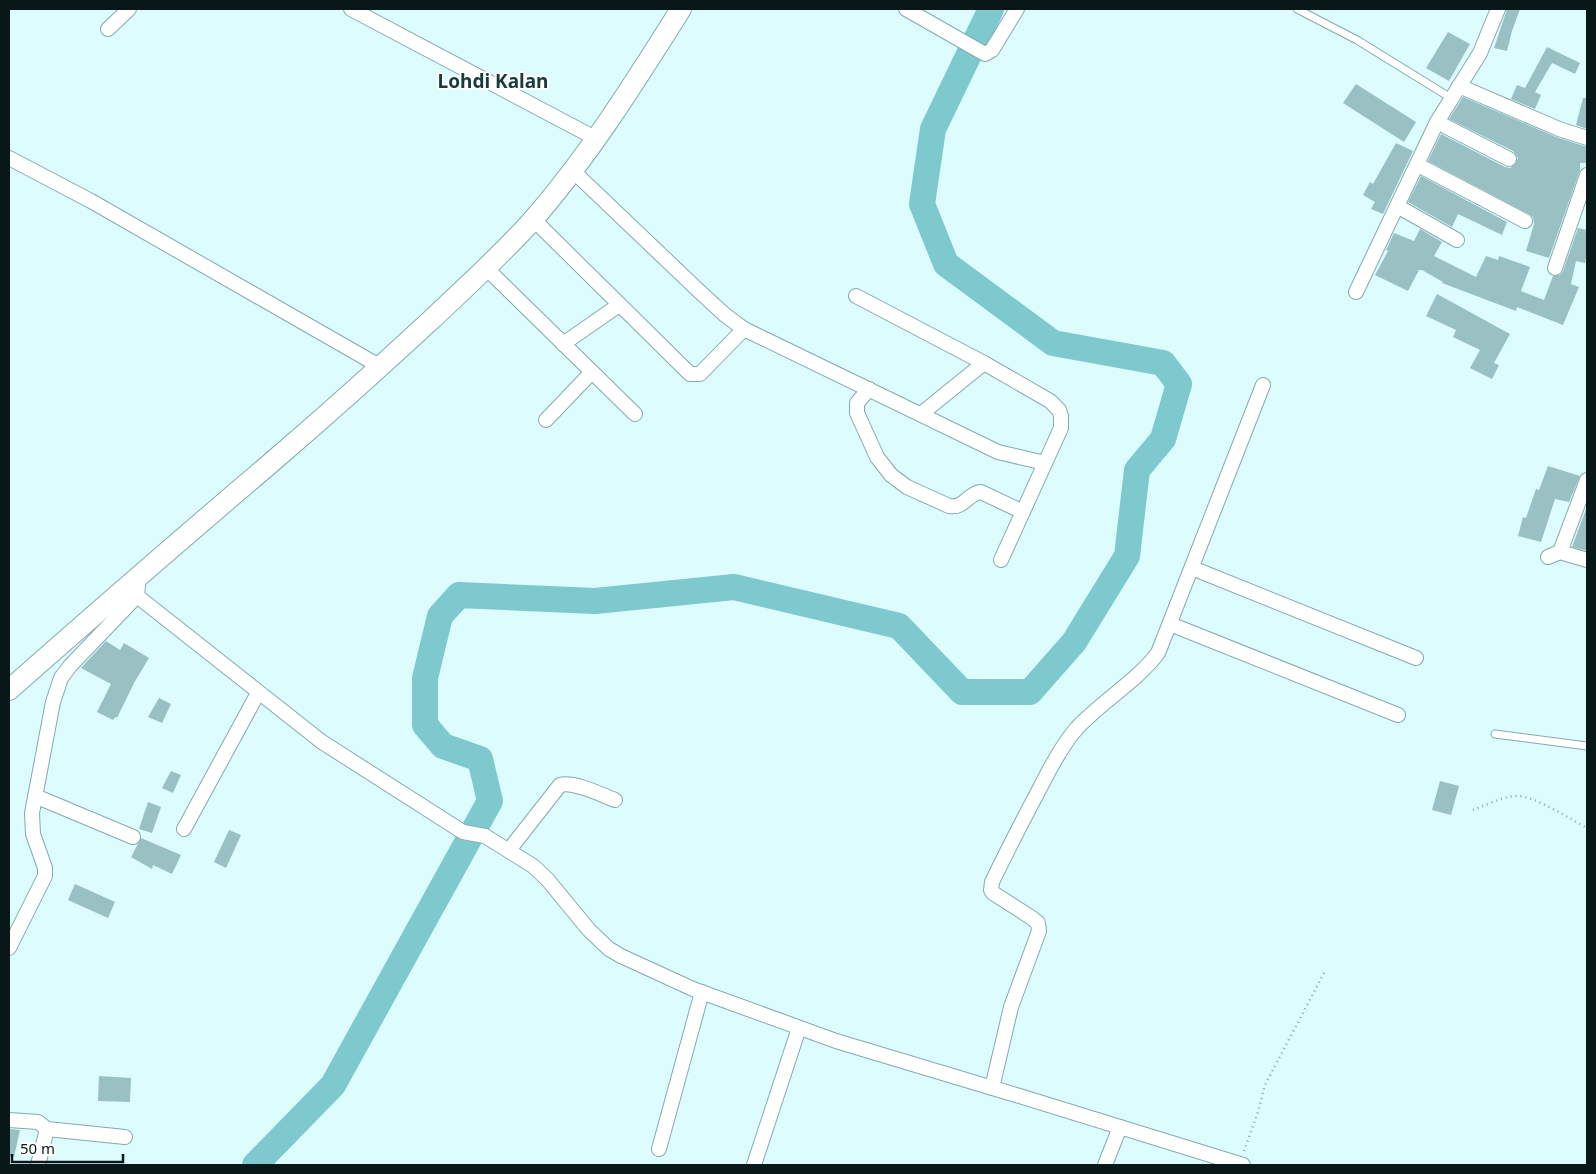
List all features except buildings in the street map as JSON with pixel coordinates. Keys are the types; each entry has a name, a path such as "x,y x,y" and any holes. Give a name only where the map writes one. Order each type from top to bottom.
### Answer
{"street":[{"path":"108,29 129,9"},
{"path":"351,9 595,138"},
{"path":"9,690 320,421 381,367 486,268 533,220 572,170 642,71 681,9"},
{"path":"906,9 985,54 992,50 1017,9"},
{"path":"1356,292 1437,122 1480,53 1498,9"},
{"path":"1459,86 1551,126 1587,138"},
{"path":"1437,122 1508,159"},
{"path":"9,158 100,206 381,367"},
{"path":"1418,165 1525,221"},
{"path":"572,170 725,315 744,328 998,452 1045,463"},
{"path":"1555,268 1587,175"},
{"path":"1397,206 1457,240"},
{"path":"533,220 693,376 700,374 744,328"},
{"path":"486,268 635,414"},
{"path":"856,296 984,363 1050,401 1059,410 1062,422 1061,428 1001,560"},
{"path":"563,344 619,305"},
{"path":"921,414 984,363"},
{"path":"546,420 592,372"},
{"path":"992,1088 1011,1008 1038,931 1038,923 993,893 991,890 992,882 1018,829 1068,738 1088,716 1153,660 1158,653 1263,385"},
{"path":"869,389 857,403 858,413 877,457 898,482 949,506 958,506 975,494 982,492 1023,512"},
{"path":"1583,478 1554,555 1587,560"},
{"path":"1192,568 1416,658"},
{"path":"9,948 45,876 45,868 33,834 32,813 53,702 61,678 70,666 137,596 140,575"},
{"path":"137,596 322,742 463,832 485,836 533,866 547,879 590,930 609,949 637,964 702,992 836,1042 1120,1127 1223,1162 1241,1165"},
{"path":"1170,624 1398,715"},
{"path":"184,829 258,692"},
{"path":"509,850 560,785 576,786 615,800"},
{"path":"35,796 133,837"},
{"path":"659,1149 702,992"},
{"path":"754,1165 799,1028"},
{"path":"9,1120 38,1122 47,1129 125,1137"},
{"path":"1104,1165 1120,1127"},
{"path":"38,1165 47,1129"}],"lane":[{"path":"1297,9 1357,40 1451,98"},
{"path":"1495,734 1587,746"}],"path":[{"path":"1473,810 1511,796 1521,796 1533,800 1587,828"},
{"path":"1241,1165 1265,1085 1325,971"}],"waterway":[{"path":"255,1165 333,1085 490,801 480,759 443,746 425,725 425,678 440,616 459,595 595,601 734,587 899,626 962,692 1030,692 1074,642 1127,556 1137,470 1163,439 1179,384 1163,363 1053,343 946,264 922,204 933,129 991,9"}],"district":[{"name":"Lohdi Kalan","path":"493,81"}]}
